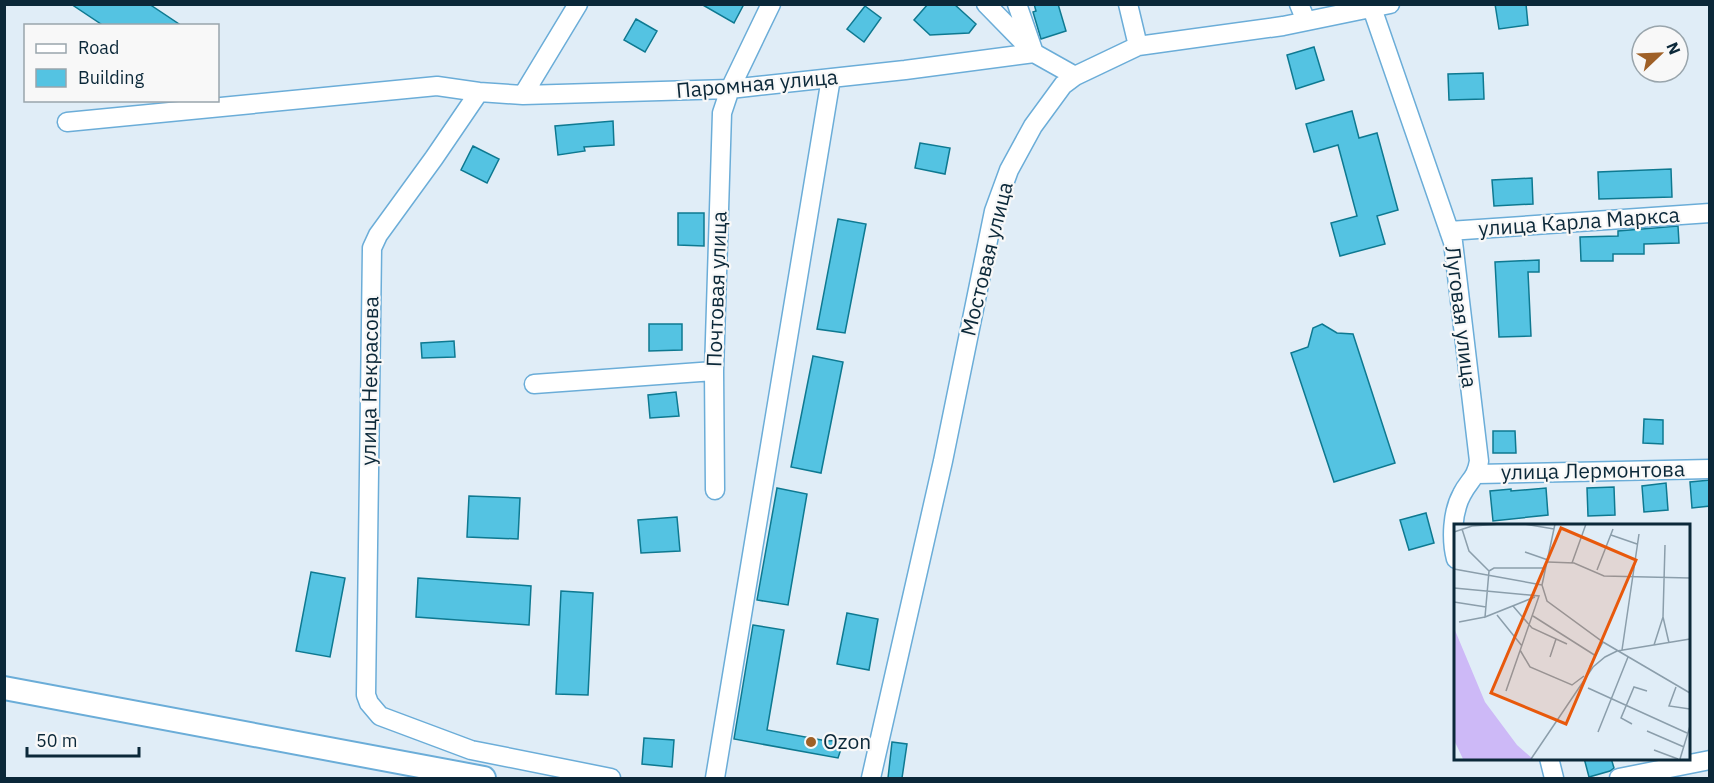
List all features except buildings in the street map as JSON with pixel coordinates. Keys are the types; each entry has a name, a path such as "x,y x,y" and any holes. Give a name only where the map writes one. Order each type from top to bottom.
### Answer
{"street":[{"path":"523,94 578,4"},
{"name":"Почтовая улица","path":"715,490 714,371 722,113 730,89 771,4"},
{"path":"986,4 1034,53 1075,76"},
{"path":"1017,4 1034,53"},
{"path":"1128,4 1138,46"},
{"name":"Мостовая улица","path":"871,778 943,462 994,211 1009,170 1033,126 1063,85 1075,76 1138,46 1302,13 1383,6"},
{"name":"Луговая улица","path":"1383,6 1453,242 1479,461 1477,474"},
{"name":"Паромная улица","path":"67,123 438,86 479,92 523,94 730,89 1034,53"},
{"path":"715,778 831,78"},
{"name":"улица Некрасова","path":"479,92 378,235 372,248 366,688 369,703 380,716 471,750 611,778"},
{"name":"улица Карла Маркса","path":"1449,231 1710,213"},
{"path":"534,384 714,371"},
{"name":"улица Лермонтова","path":"1477,474 1710,469"},
{"path":"1455,524 1461,494 1477,474"},
{"path":"1454,535 1454,552"},
{"path":"4,688 484,778"},
{"path":"1549,759 1554,778"},
{"path":"1619,778 1710,760"}],"place":[{"name":"Ozon","path":"811,742"}]}
